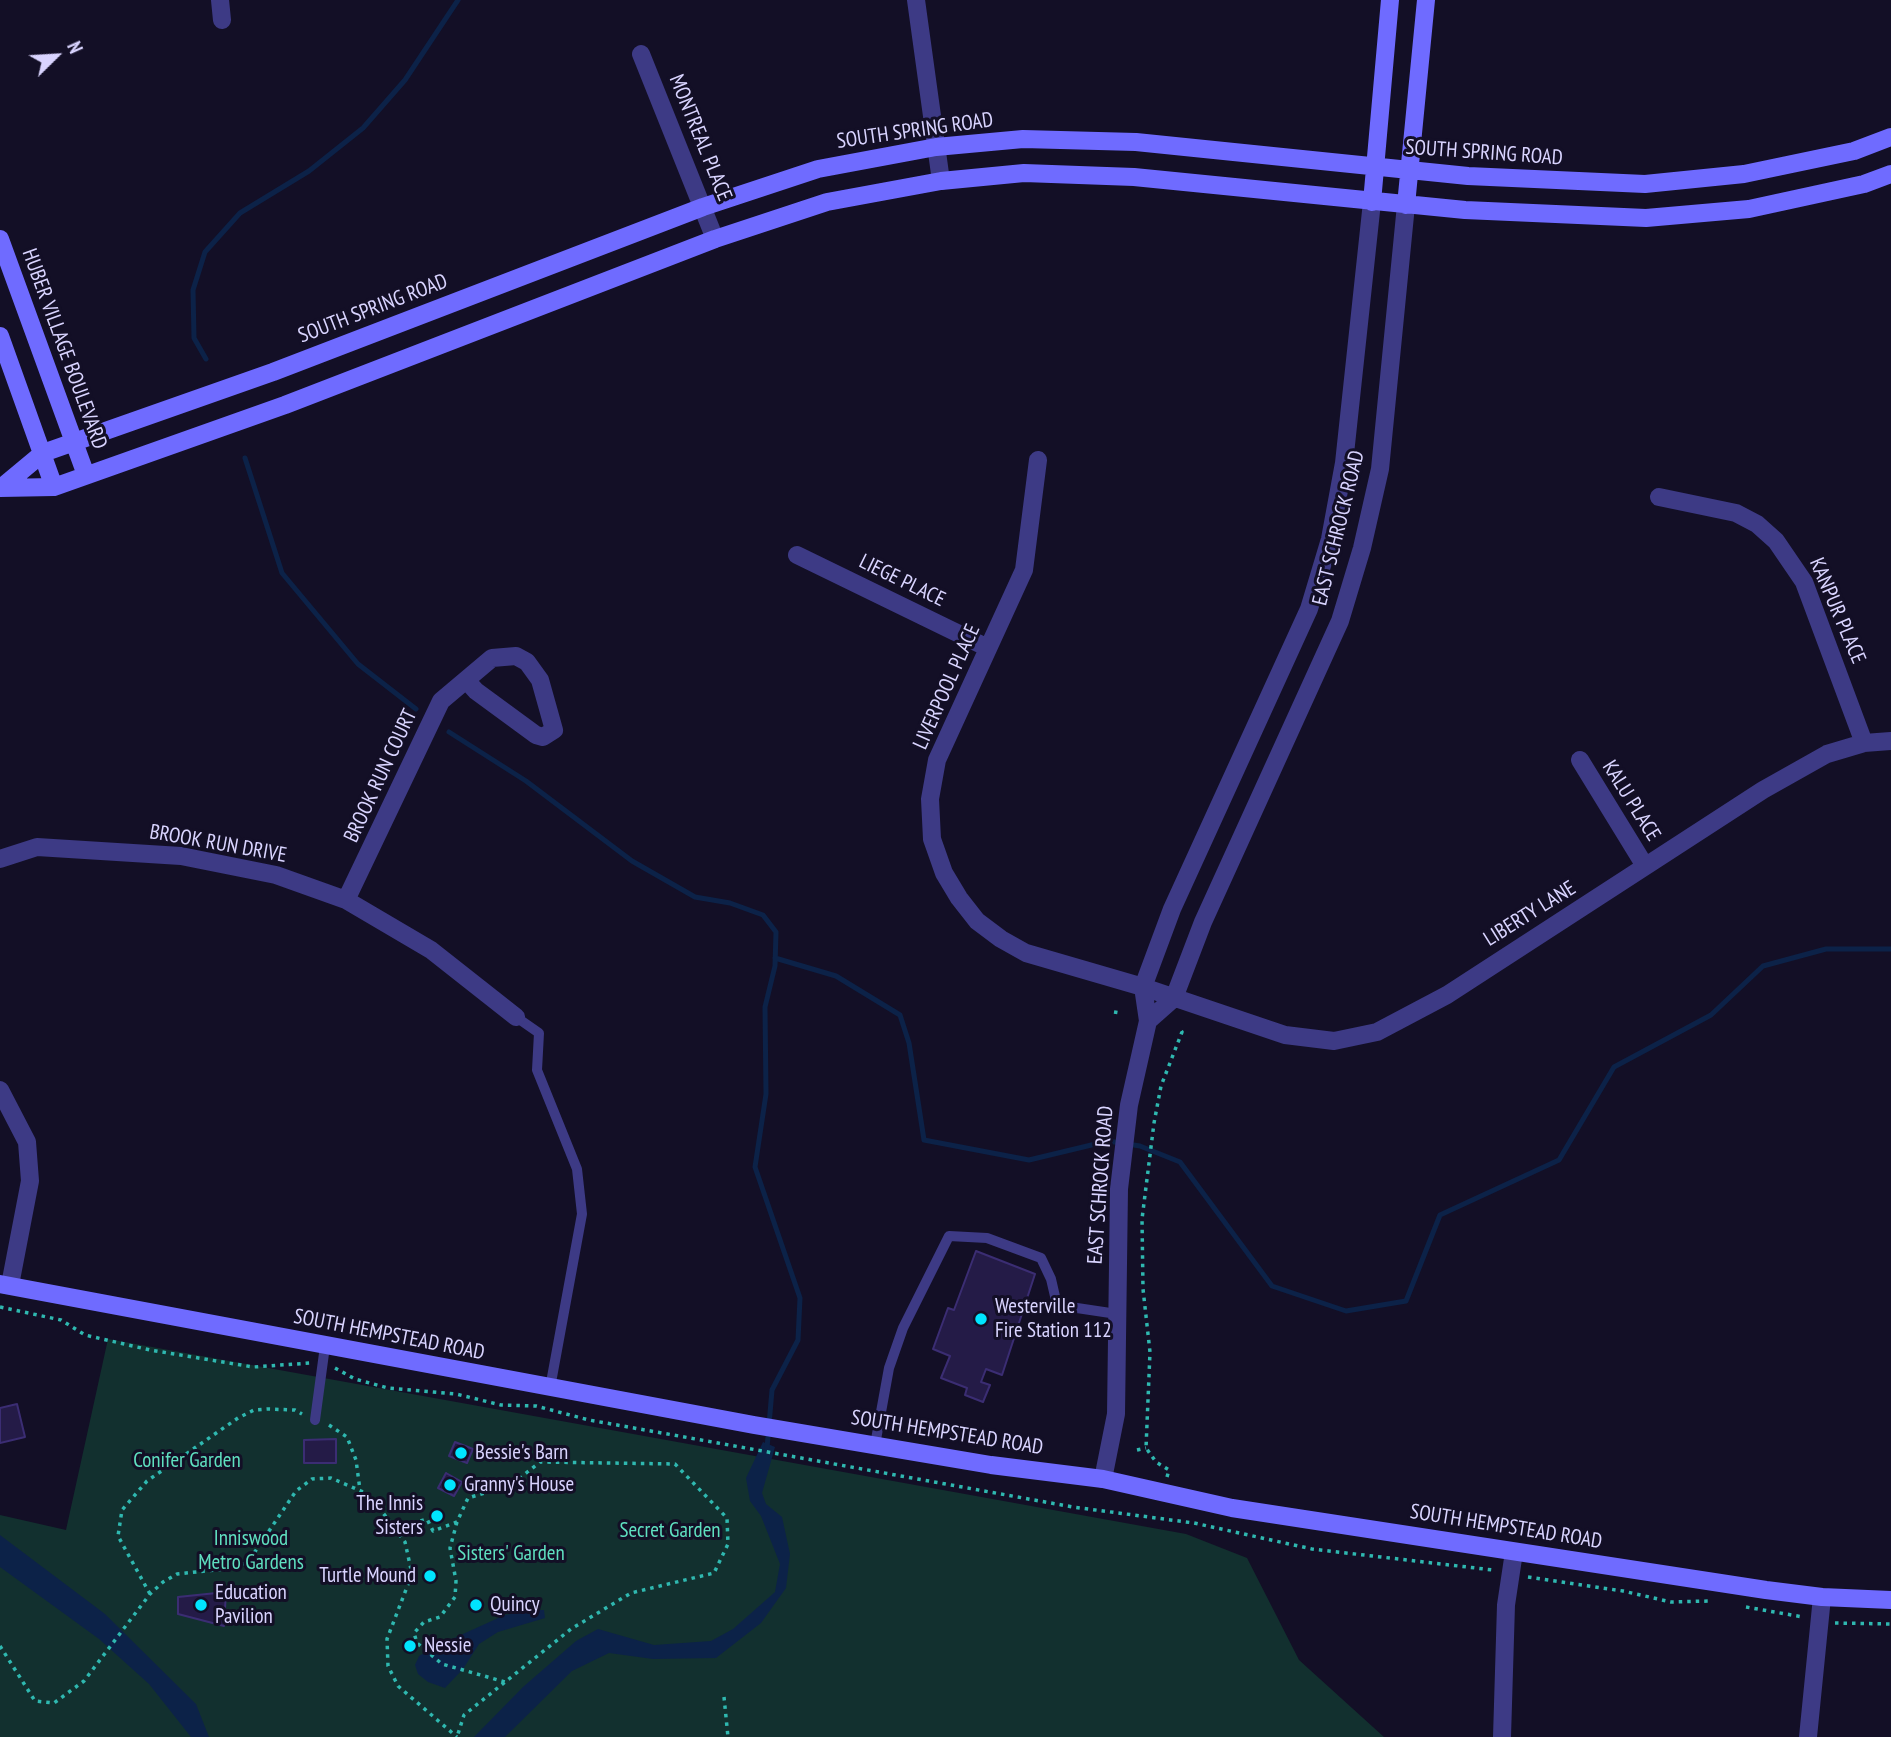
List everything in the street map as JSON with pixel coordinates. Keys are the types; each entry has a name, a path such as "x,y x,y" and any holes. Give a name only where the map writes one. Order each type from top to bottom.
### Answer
{"main road":[{"name":"EAST SCHROCK ROAD","path":"1372,202 1390,0"},
{"name":"EAST SCHROCK ROAD","path":"1406,205 1426,0"},
{"name":"SOUTH SPRING ROAD","path":"1,488 43,453 273,372 703,207 818,169 936,147 1023,139 1136,142 1409,170 1573,182 1645,184 1744,174 1854,150 1891,137"},
{"name":"SOUTH SPRING ROAD","path":"1,488 54,486 86,475 285,405 715,239 827,202 941,181 1024,173 1134,177 1406,205 1559,216 1646,218 1749,209 1864,184 1891,174"},
{"name":"HUBER VILLAGE BOULEVARD","path":"0,239 86,475"},
{"path":"0,336 54,486"},
{"name":"SOUTH HEMPSTEAD ROAD","path":"5,1284 323,1355 550,1388 991,1465 1103,1479 1231,1507 1514,1552 1822,1597 1891,1600"}],"street":[{"path":"220,0 222,20"},
{"path":"916,0 941,181"},
{"name":"MONTREAL PLACE","path":"641,54 715,239"},
{"name":"EAST SCHROCK ROAD","path":"1103,1479 1116,1415 1119,1189 1129,1105 1148,1021 1143,987 1193,862 1309,609 1330,539 1344,463 1372,202"},
{"name":"EAST SCHROCK ROAD","path":"1148,1021 1174,998 1213,898 1340,621 1362,548 1380,469 1406,205"},
{"name":"LIVERPOOL PLACE","path":"1038,460 1024,570 937,760 930,799 932,839 944,873 977,921 1001,939 1026,953 1174,998"},
{"name":"KANPUR PLACE","path":"1659,497 1736,513 1757,524 1776,541 1804,582 1864,743"},
{"name":"LIEGE PLACE","path":"797,555 988,648"},
{"name":"BROOK RUN COURT","path":"346,900 441,701 492,658 504,654 527,662 540,680 554,730 543,737 536,734 476,691 466,680"},
{"name":"LIBERTY LANE","path":"1174,998 1285,1035 1334,1041 1377,1032 1447,995 1795,772 1827,754 1864,743 1891,741"},
{"name":"KALU PLACE","path":"1580,760 1645,866"},
{"name":"BROOK RUN DRIVE","path":"0,859 37,847 181,856 276,875 346,900 431,950 516,1017"},
{"path":"0,1090 27,1142 30,1181 5,1284"},
{"path":"1502,1737 1506,1605 1514,1552"},
{"path":"1808,1737 1822,1597"}],"lane":[{"path":"516,1017 539,1033 537,1070 577,1169 582,1214 550,1388"},
{"path":"875,1445 889,1368 903,1328 949,1236 987,1238 1041,1258 1051,1279 1057,1305 1117,1314"},
{"path":"314,1420 323,1355"}],"path":[{"path":"1114,1012 1120,1013"},
{"path":"1169,1470 1156,1462 1146,1448 1150,1352 1143,1289 1144,1200 1161,1086 1180,1030"},
{"path":"0,1307 43,1314 61,1320 85,1335 150,1350 253,1367 323,1355 355,1379 388,1388 456,1394 501,1405 536,1406 589,1419 1073,1507 1194,1523 1312,1549 1487,1569"},
{"path":"150,1594 118,1536 122,1510 147,1481 190,1449 254,1410 295,1410 347,1437 356,1460 361,1491"},
{"path":"1137,1451 1146,1448"},
{"path":"0,1646 35,1701 54,1703 84,1681 150,1594 177,1574 227,1569 248,1562 296,1492 312,1479 331,1478 361,1491 396,1528 405,1542 412,1574 387,1640 388,1666 398,1686 457,1737 464,1714 505,1682 571,1629 631,1593 714,1573 728,1544 727,1518 675,1464 540,1462 511,1485 468,1498 457,1522 450,1548 456,1597 440,1617 418,1626 414,1633 422,1646 442,1664 466,1668 505,1682"},
{"path":"396,1528 427,1519 433,1531 457,1522"},
{"path":"1536,1578 1623,1591 1671,1602 1722,1603"},
{"path":"1735,1605 1799,1616"},
{"path":"1840,1623 1891,1624"},
{"path":"724,1697 727,1737"}],"green space":[{"name":"Inniswood Metro Gardens","path":"108,1339 1186,1534 1247,1558 1299,1660 1384,1737 0,1737 0,1515 66,1530"}],"water":[{"path":"763,1442 775,1447 762,1493 766,1504 782,1517 790,1554 786,1588 761,1623 716,1658 653,1659 609,1653 572,1671 505,1737 474,1737 523,1687 576,1641 598,1629 654,1645 711,1641 733,1629 775,1592 780,1564 761,1516 750,1501 746,1478"},
{"path":"0,1535 105,1614 196,1704 209,1737 191,1737 149,1684 99,1639 0,1567"},
{"path":"544,1610 545,1618 498,1632 479,1644 463,1669 445,1688 428,1682 418,1674 415,1665 419,1656 443,1643 505,1615"}],"building":[{"name":"Westerville Fire Station 112","path":"976,1251 1035,1274 1002,1375 986,1369 981,1382 990,1385 983,1402 965,1395 967,1388 941,1378 950,1356 933,1349 948,1308 954,1310"},
{"path":"17,1404 25,1437 0,1443 0,1408"},
{"path":"336,1439 336,1463 304,1463 304,1440"},
{"name":"Bessie's Barn","path":"455,1442 473,1449 467,1463 449,1456"},
{"name":"Granny's House","path":"446,1473 462,1482 454,1496 438,1488"},
{"name":"Education Pavilion","path":"226,1592 224,1626 178,1614 178,1597"}],"waterway":[{"path":"206,359 194,338 193,290 205,252 240,213 309,171 363,128 405,80 458,0"},
{"path":"245,458 282,573 358,664 416,709"},
{"path":"449,732 526,781 632,861 695,897 730,903 763,915 776,932 775,966 765,1007 766,1094 755,1167 800,1298 798,1340 772,1390 767,1448"},
{"path":"775,958 836,976 900,1015 909,1043 924,1140 1029,1160 1108,1141 1140,1146 1180,1162 1272,1286 1346,1311 1406,1301 1440,1215 1559,1160 1614,1067 1711,1015 1763,966 1826,949 1891,949"}],"place":[{"name":"Westerville Fire Station 112","path":"981,1319"},
{"name":"Bessie's Barn","path":"461,1453"},
{"name":"Granny's House","path":"450,1485"},
{"name":"The Innis Sisters","path":"437,1516"},
{"name":"Turtle Mound","path":"430,1576"},
{"name":"Education Pavilion","path":"201,1605"},
{"name":"Quincy","path":"476,1605"},
{"name":"Nessie","path":"410,1646"}],"park label":[{"name":"Conifer Garden","path":"187,1461"},
{"name":"Secret Garden","path":"670,1531"},
{"name":"Sisters' Garden","path":"511,1554"}]}
